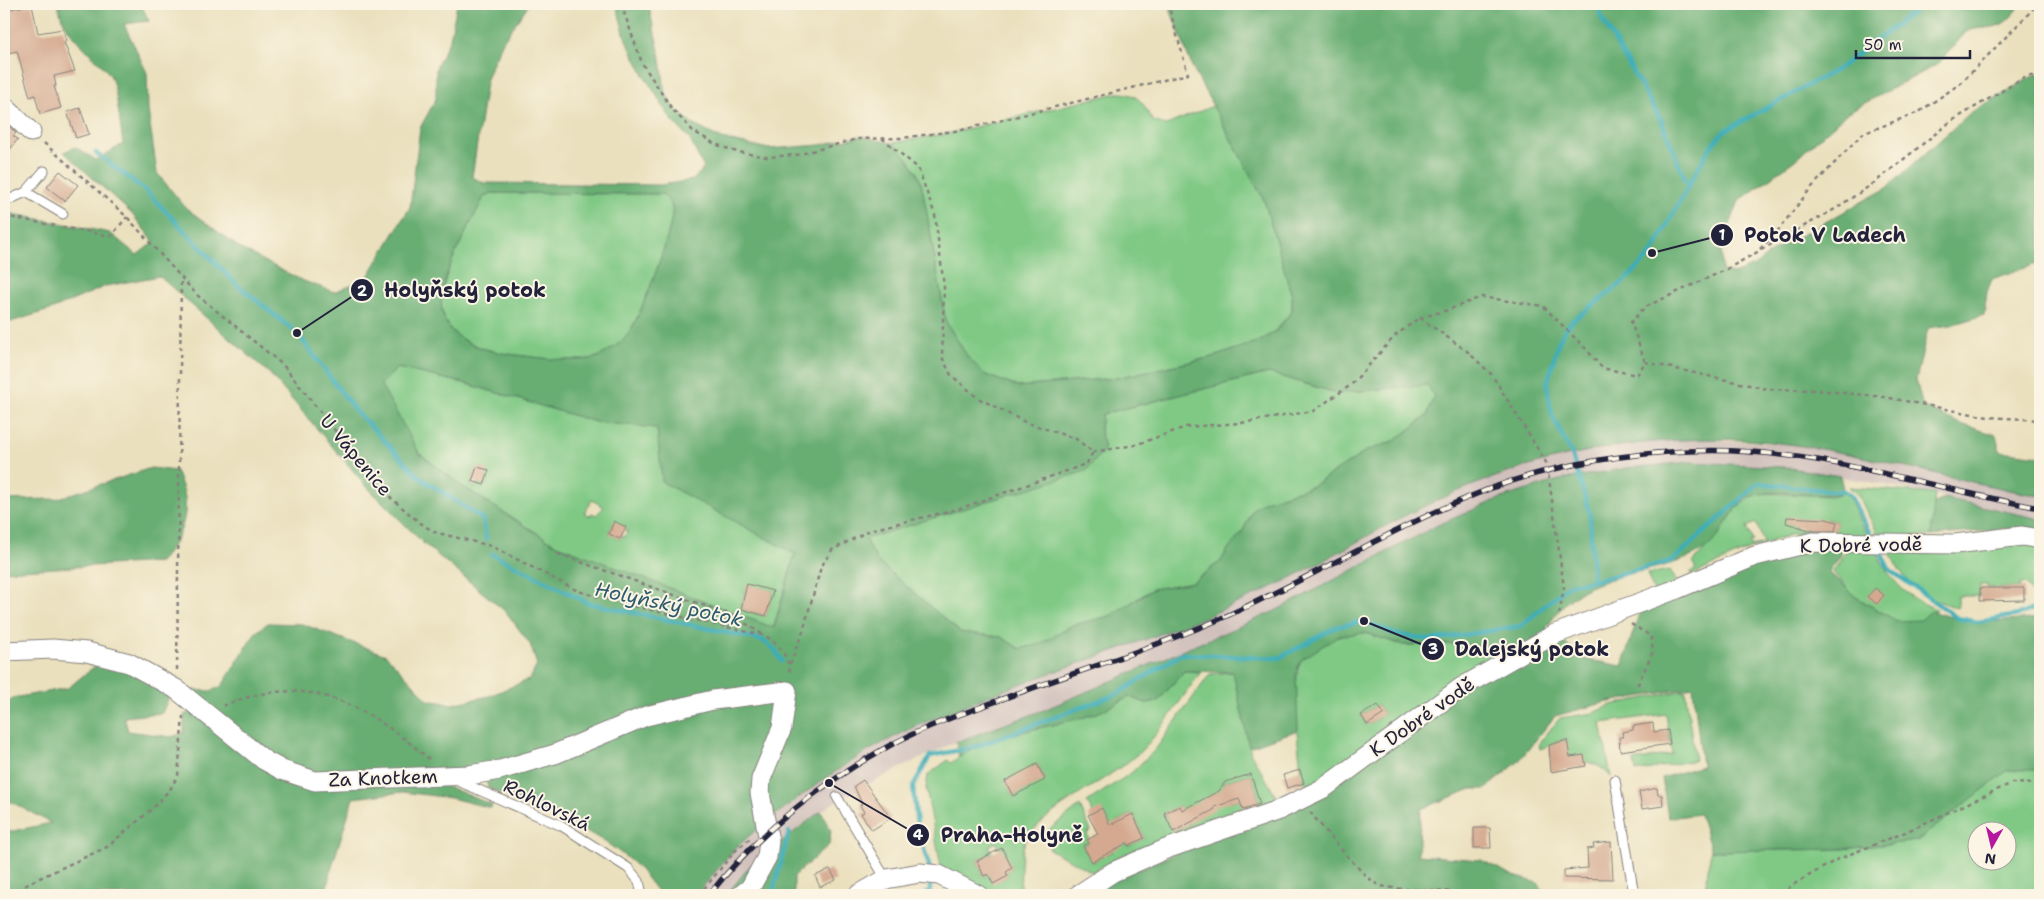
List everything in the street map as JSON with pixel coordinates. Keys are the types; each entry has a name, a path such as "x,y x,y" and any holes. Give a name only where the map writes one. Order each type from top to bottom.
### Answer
{"street":[{"path":"4,106 31,132"},
{"name":"K Dobré vodě","path":"1078,895 1113,872 1166,848 1279,810 1324,788 1462,687 1554,634 1677,590 1755,556 1800,544 1955,544 2022,536 2040,539"},
{"name":"Za Knotkem","path":"4,651 53,649 87,652 128,662 176,690 264,760 282,770 315,781 477,774 518,765 554,754 646,716 712,700 787,691"},
{"path":"741,895 750,888 767,857 769,841 760,793 761,779 782,728 787,691"},
{"path":"858,895 886,878 920,873 939,875 978,895"}],"lane":[{"path":"4,202 26,192 44,171"},
{"path":"26,192 63,214"},
{"name":"Rohlovská","path":"446,776 562,826 628,868 639,881 642,895"},
{"path":"1615,780 1634,895"},
{"path":"837,797 886,878"}],"path":[{"path":"621,4 642,63 672,109 693,131 715,144 734,151 766,157 797,155 857,139 883,139 962,130 1188,74 1168,4"},
{"path":"1757,252 1776,233 1811,188 1862,134 1919,112 1961,83 2038,4"},
{"path":"1645,362 1631,322 1646,306 1725,270 1835,209 1874,183 1950,122 2022,79 2040,72"},
{"name":"U Vápenice","path":"31,132 126,217 197,295 283,365 383,491 426,527 434,532 491,546 578,591 620,603 766,636"},
{"path":"883,139 918,168 935,215 944,287 942,357 951,375 978,398 1025,422 1076,439 1093,452 1135,445 1186,427 1242,422 1313,411 1351,385 1395,336 1419,318 1448,310 1481,297 1543,306 1587,350 1602,368 1637,375 1645,362"},
{"path":"12,895 31,882 107,847 152,809 171,788 178,774 183,740 184,708 176,690 182,278"},
{"path":"1419,318 1467,351 1492,375 1547,464 1564,588 1554,634"},
{"path":"1645,362 1767,389 1817,390 1884,397 1988,417 2040,420"},
{"path":"787,691 789,665 803,632 820,567 832,550 870,530 958,509 1075,468 1087,463 1093,452"},
{"name":"U Vápenice","path":"558,554 734,616 782,647 789,665"},
{"path":"1610,613 1651,636 1653,652 1636,688"},
{"path":"206,713 233,702 267,694 284,691 306,691 369,713 404,738 446,776"},
{"path":"1782,895 1791,886 1838,859 1902,834 2012,783 2040,784"},
{"path":"1300,800 1344,853 1379,886 1452,890 1473,895"},
{"path":"699,895 735,851 767,825"}],"shaded area":[{"path":"1690,439 1787,444 1837,452 2040,496 2040,519 1892,486 1784,467 1691,462 1628,468 1559,480 1496,500 1438,525 1275,611 1044,710 956,742 898,769 838,800 804,823 750,866 726,895 696,895 734,850 826,778 893,737 960,706 1201,618 1266,590 1428,505 1488,479 1554,458 1625,445"}],"green space":[{"path":"58,4 142,7 149,21 124,24 147,73 148,110 157,173 186,208 241,249 301,280 334,292 367,278 410,207 420,128 436,99 436,68 450,39 457,4 529,4 503,41 487,76 472,177 484,183 661,185 693,180 704,168 689,138 671,119 644,75 626,40 616,4 648,4 661,59 665,93 675,108 692,124 722,139 769,149 820,145 860,136 892,143 903,152 917,172 922,186 946,322 967,356 986,375 1018,387 1116,378 1213,357 1262,340 1277,330 1292,311 1292,296 1264,200 1193,69 1168,4 2022,4 2002,24 1966,32 1938,64 1848,112 1795,160 1739,201 1721,248 1722,271 1733,274 1754,266 1773,251 1887,188 1970,113 2038,73 2040,74 2040,263 1992,279 1987,292 1984,315 1951,325 1928,328 1916,380 1923,407 1961,424 1996,435 2000,451 2040,456 2040,496 1883,461 1788,444 1747,440 1686,440 1626,445 1550,460 1501,475 1429,504 1287,580 1221,610 1175,629 988,696 896,736 833,773 757,830 734,850 696,895 658,895 657,891 639,869 616,849 563,819 488,788 484,770 296,775 223,721 193,690 210,691 222,686 255,633 268,623 302,624 386,655 428,700 452,704 489,696 530,679 537,665 530,644 506,612 423,543 368,488 270,374 159,276 106,286 53,309 4,324 4,212 110,233 137,255 154,242 132,214 64,152 75,147 96,160 123,144 116,97 110,75 72,34 61,15","holes":["491,193 663,194 672,207 669,232 639,314 632,329 623,340 598,357 569,360 515,355 478,347 455,334 443,317 442,296 447,273 484,197","397,368 464,383 596,422 657,428 662,482 795,554 774,628 557,545 512,518 462,486 419,453 381,385","1269,373 1337,393 1427,385 1434,395 1427,416 1396,440 1367,451 1313,486 1265,501 1253,509 1242,533 1228,549 1221,561 1193,582 1153,589 1110,616 1073,625 1040,644 1020,649 1001,637 960,632 878,562 865,539 1086,471 1104,450 1100,429 1102,414"]},
{"path":"1117,93 1124,93 1140,100 1153,121 1166,125 1213,106 1264,200 1292,296 1292,311 1276,330 1262,340 1213,357 1116,378 1018,387 986,375 967,356 946,322 922,186 910,162 892,143 950,133"},
{"path":"491,193 663,194 672,207 669,232 639,314 632,329 623,340 597,357 568,360 515,355 478,346 455,333 443,316 442,296 447,273 484,197"},
{"path":"397,368 464,383 596,422 657,428 663,482 795,554 773,629 557,545 512,518 462,486 419,453 380,385","holes":["477,467 488,470 484,485 478,483 475,487 471,485","592,500 604,507 596,515 592,513 590,516 584,513","614,522 625,527 624,530 627,531 625,537 621,536 620,539 609,533","747,585 773,591 766,616 741,609"]},
{"path":"1269,373 1336,393 1428,385 1434,396 1427,416 1396,440 1367,451 1313,486 1265,501 1253,509 1242,533 1228,549 1221,561 1193,582 1153,589 1110,616 1073,625 1041,644 1020,649 1001,637 960,632 878,562 865,539 1041,484 1104,450 1100,429 1102,414"},
{"path":"1691,462 1784,467 1840,476 1844,493 1823,495 1770,493 1750,497 1735,510 1717,537 1702,551 1686,559 1599,583 1568,601 1546,628 1584,659 1622,666 1643,602 1713,575 1842,543 1841,555 1829,572 1857,598 1897,621 1921,620 1931,611 1960,619 1985,622 2040,618 2040,770 2008,770 1917,841 1842,849 1711,851 1700,814 1668,818 1662,778 1702,766 1693,687 1603,703 1555,716 1518,762 1485,789 1471,789 1421,809 1418,855 1481,860 1514,876 1538,883 1546,895 1078,895 1300,800 1499,657 1495,649 1461,644 1403,645 1365,633 1338,636 1301,660 1296,671 1298,730 1249,747 1233,672 1184,671 1158,701 1146,703 1129,697 1096,713 990,742 959,757 956,742 1044,710 1275,611 1438,525 1496,500 1559,480 1628,468"},
{"path":"151,468 176,471 185,498 185,516 180,533 160,562 4,571 4,500 56,499"},
{"path":"1849,487 1935,494 1931,536 1879,536 1858,495"},
{"path":"1759,493 1831,496 1844,493 1848,496 1867,536 1840,539 1820,534 1792,534 1748,550 1692,575 1691,572 1696,569 1693,563 1720,532 1738,506","holes":["1797,518 1814,520 1813,530 1796,529","1826,519 1837,522 1833,536 1822,533","1756,523 1764,543 1752,546 1750,542 1753,541 1747,527"]},
{"path":"1944,498 2040,519 2040,530 2022,527 1931,536 1934,504"},
{"path":"2040,539 2040,602 2036,602 2035,596 2025,584 2020,584 2020,588 1987,588 1987,585 1980,585 1980,596 1958,596 1958,608 1935,599 1915,587 1899,570 1888,548"},
{"path":"1874,546 1885,568 1898,585 1914,598 1936,609 1928,622 1908,626 1894,620 1853,595 1833,572 1846,551"},
{"path":"1670,570 1677,582 1654,592 1647,574"},
{"path":"1365,633 1403,645 1461,644 1495,649 1499,657 1312,790 1306,784 1300,761 1296,703 1298,671 1300,663 1308,653 1342,635","holes":["1378,705 1384,714 1367,725 1361,715"]},
{"path":"101,661 126,665 170,695 162,713 124,717 128,731 171,737 184,733 184,715 192,711 286,785 303,790 423,781 451,788 492,805 491,808 451,798 403,792 353,798 325,895 4,895 4,833 51,823 4,798 4,703 13,698 68,688"},
{"path":"1184,671 1201,672 1144,748 1116,771 1063,805 1034,829 1023,847 1020,895 992,895 941,867 926,788 928,775 948,760 951,763 982,744 1000,738 1091,715 1129,697 1146,703 1158,701","holes":["1037,764 1045,779 1013,796 1005,780 1007,779 1010,783 1029,772 1028,769","996,842 1012,868 1006,872 1008,876 993,883 988,874 984,876 977,861 992,853 989,846"]},
{"path":"1233,672 1251,754 1278,799 1259,811 1125,854 1092,872 1049,849 1051,845 1041,836 1080,806 1091,831 1087,833 1089,843 1083,846 1092,862 1113,851 1087,802 1131,773 1155,750 1210,674","holes":["1251,774 1260,804 1243,809 1239,799 1229,802 1223,782","1180,806 1189,825 1173,832 1164,813","1133,814 1144,838 1128,846 1116,822"]},
{"path":"1685,690 1695,760 1636,772 1634,761 1672,754 1666,714 1601,723 1611,777 1592,763 1568,763 1567,740 1555,742 1555,744 1540,749 1539,743 1560,718 1594,713 1611,705"},
{"path":"2008,770 2040,770 2040,895 1704,895 1711,851 1842,849 1917,841"},
{"path":"821,811 831,831 829,845 794,876 794,895 726,895 750,866"}],"building":[{"path":"32,5 38,33 63,29 66,41 64,42 75,71 54,76 56,86 54,86 61,108 40,114 35,95 30,97 17,51 4,54 4,10"},
{"path":"80,108 89,134 76,138 67,112"},
{"path":"4,121 16,133 13,136 18,139 4,157"},
{"path":"60,171 78,185 65,201 47,187"},
{"path":"477,467 489,470 484,485 472,481"},
{"path":"1787,517 1826,519 1837,522 1835,531 1813,531 1786,523"},
{"path":"614,521 626,527 620,539 609,534"},
{"path":"747,584 773,591 766,616 741,609"},
{"path":"1875,588 1884,595 1877,604 1867,597"},
{"path":"1980,588 2024,588 2024,600 1980,601"},
{"path":"1378,705 1384,714 1367,725 1361,715"},
{"path":"1653,723 1654,732 1668,730 1670,744 1620,751 1619,737 1623,737 1622,732 1633,730 1633,726"},
{"path":"1567,740 1570,757 1584,755 1586,766 1551,772 1549,745"},
{"path":"1037,764 1045,780 1013,796 1005,781"},
{"path":"1300,770 1304,783 1287,788 1283,775"},
{"path":"1251,774 1260,804 1243,809 1239,799 1214,807 1215,809 1173,832 1164,813 1180,806 1182,810 1219,791 1225,782"},
{"path":"863,780 891,818 872,830 861,814 864,812 860,805 862,804 854,786"},
{"path":"1657,788 1658,795 1662,795 1663,806 1642,809 1639,792"},
{"path":"1102,808 1110,825 1133,814 1144,838 1128,846 1127,843 1092,862 1083,846 1089,843 1087,840 1098,834 1088,815"},
{"path":"1474,828 1490,828 1491,848 1474,848"},
{"path":"1611,842 1613,879 1564,878 1564,870 1588,868 1587,849 1594,848 1593,844"},
{"path":"1002,848 1012,868 1006,872 1008,876 993,884 988,874 984,876 977,861"},
{"path":"830,869 836,880 820,887 815,876"}],"waterway":[{"path":"1599,4 1601,17 1662,122 1688,187"},
{"path":"1593,581 1590,514 1572,455 1552,415 1547,384 1559,341 1565,330 1573,320 1625,281 1652,253 1708,150 1724,131 1838,69 1924,4"},
{"name":"Holyňský potok","path":"96,153 146,191 235,283 297,333 354,409 419,477 483,519 486,539"},
{"path":"930,869 917,826 913,786 930,756 975,747 1117,694 1181,654 1279,658 1336,627 1364,621 1395,634 1431,640 1521,626 1570,584 1593,581 1672,561 1759,483 1844,491 1850,495 1871,536"},
{"path":"1880,551 1889,569 1957,618 1978,622 2018,615 2040,606"},
{"name":"Holyňský potok","path":"492,554 588,603 762,640 774,649 782,661"},
{"name":"Holyňský potok","path":"772,895 789,832"},
{"path":"925,895 930,891 930,879"}],"railway":[{"path":"709,895 747,852 791,812 838,777 898,741 957,716 1156,645 1213,622 1419,520 1489,489 1537,473 1588,462 1638,455 1689,451 1734,451 1778,454 1866,469 2040,508"}],"place":[{"name":"Potok V Ladech","path":"1652,253"},
{"name":"Holyňský potok","path":"297,333"},
{"name":"Dalejský potok","path":"1364,621"},
{"name":"Praha-Holyně","path":"829,783"}]}
